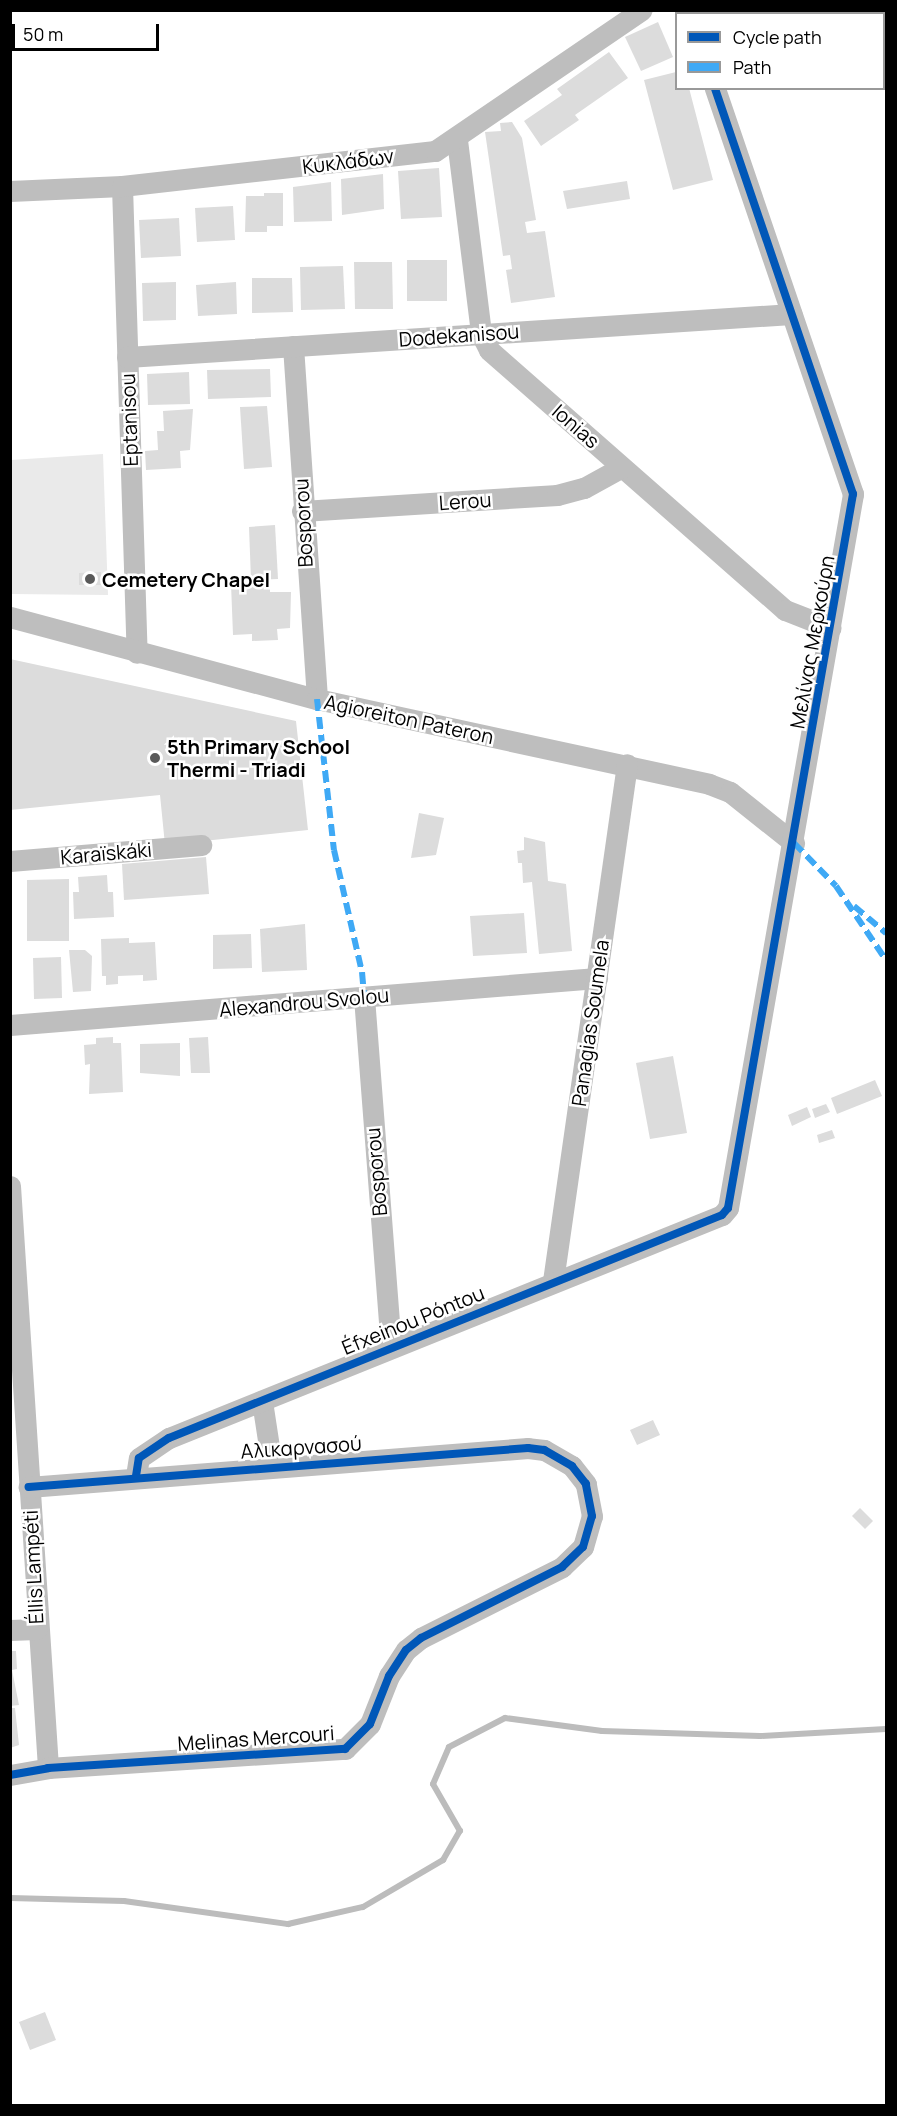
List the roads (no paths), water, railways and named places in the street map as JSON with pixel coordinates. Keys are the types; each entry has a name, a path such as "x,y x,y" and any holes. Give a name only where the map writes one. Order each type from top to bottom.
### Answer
{"street":[{"name":"Κυκλάδων","path":"10,191 122,186 435,151 457,140 642,10"},
{"name":"Μελίνας Μερκούρη","path":"716,90 852,487 831,628 732,1197 722,1215"},
{"name":"Ionias","path":"457,140 481,334 494,355 785,610 831,628"},
{"name":"Eptanisou","path":"122,186 137,653"},
{"name":"Dodekanisou","path":"127,357 792,314"},
{"name":"Bosporou","path":"293,346 302,511 317,699"},
{"name":"Lerou","path":"302,511 557,495 584,488 622,467"},
{"name":"Agioreiton Pateron","path":"10,617 137,653 317,699 627,765 730,792 794,843"},
{"name":"Panagias Soumela","path":"553,1281 627,765"},
{"name":"Karaïskáki","path":"10,861 201,844"},
{"name":"Alexandrou Svolou","path":"10,1025 597,978"},
{"name":"Bosporou","path":"364,997 391,1346"},
{"name":"Éllis Lampéti","path":"10,1186 13,1272 48,1768"},
{"name":"Éfxeinou Póntou","path":"136,1476 136,1462 154,1446 391,1346 722,1215"},
{"path":"262,1401 272,1466"},
{"name":"Αλικαρνασού","path":"29,1487 136,1476 528,1448 544,1450 572,1466"},
{"name":"Melinas Mercouri","path":"10,1775 48,1768 345,1749 370,1724 394,1666 412,1644 577,1556 589,1532 592,1516 586,1484 572,1466"},
{"path":"10,1630 37,1629"}],"waterway":[{"path":"10,1898 124,1901 288,1924 363,1907 443,1860 460,1831 433,1784 449,1747 505,1718 602,1731 760,1736 886,1729"}],"place":[{"name":"Cemetery Chapel","path":"90,579"},
{"name":"5th Primary School Thermi - Triadi","path":"155,758"}]}
